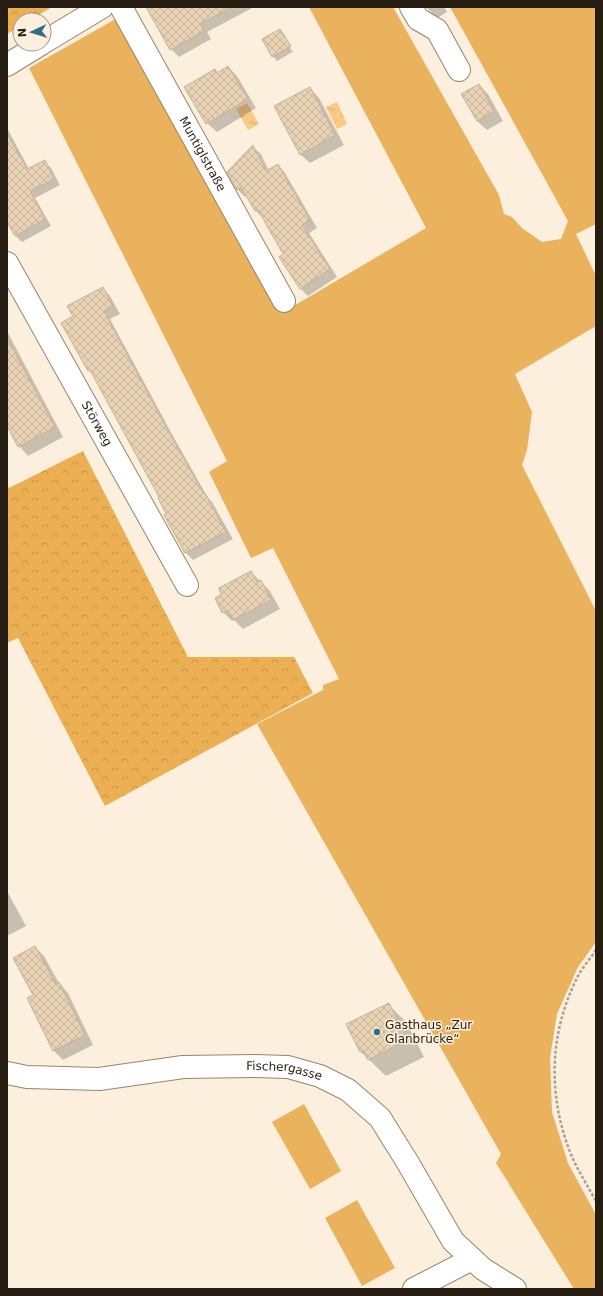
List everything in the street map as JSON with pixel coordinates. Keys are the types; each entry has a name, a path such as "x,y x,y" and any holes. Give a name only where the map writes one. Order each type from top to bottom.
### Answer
{"street":[{"path":"52,37 102,7"},
{"name":"Muntiglstraße","path":"121,7 284,301"},
{"path":"411,7 418,19 436,30 459,70"},
{"path":"7,65 28,52"},
{"name":"Störweg","path":"7,263 187,585"},
{"name":"Fischergasse","path":"7,1073 27,1077 99,1079 183,1067 254,1066 288,1067 320,1076 348,1090 380,1118 453,1241 483,1269 515,1289"},
{"path":"414,1289 472,1259"}],"path":[{"path":"596,950 578,977 567,1000 559,1026 555,1054 554,1085 570,1152 596,1201"}],"shaded area":[{"path":"309,7 393,7 499,195 504,214 512,217 522,228 542,242 561,239 568,221 450,7 596,7 596,224 576,234 596,276 596,326 515,374 532,412 527,450 522,465 596,611 596,942 578,967 557,1014 550,1058 552,1112 568,1163 596,1215 596,1289 574,1289 496,1163 501,1154 257,724 323,690 323,685 339,679 273,548 251,558 209,472 227,461 29,68 121,16 285,311 426,228"},
{"path":"304,1104 341,1171 310,1189 272,1122"},
{"path":"357,1200 395,1268 362,1286 325,1218"}],"green space":[{"path":"7,7 52,7 44,12 12,12 12,31 7,34"},
{"path":"83,451 188,657 294,657 313,693 105,806 18,638 7,643 7,485 9,488"}],"water":[{"path":"337,102 347,124 337,129 326,107"},
{"path":"247,103 259,124 248,130 236,109"}],"building":[{"path":"146,7 232,7 200,24 204,31 170,50"},
{"path":"280,29 291,46 272,57 262,39"},
{"path":"228,66 248,99 206,124 184,87 215,69 217,73"},
{"path":"479,84 494,111 477,121 461,94"},
{"path":"310,87 335,135 300,155 274,106"},
{"path":"7,133 27,169 45,160 54,179 30,191 45,219 15,236 7,222"},
{"path":"253,145 266,171 278,164 310,220 302,225 330,269 300,289 279,257 283,254 258,210 255,211 241,187 237,190 227,172"},
{"path":"103,287 113,306 104,311 166,427 226,532 185,553 164,515 166,514 158,498 159,497 90,370 88,371 61,323 73,316 67,306"},
{"path":"7,338 55,427 18,447 7,426"},
{"path":"251,571 257,582 261,580 271,600 233,620 228,610 222,613 215,598 221,595 219,588"},
{"path":"35,946 56,984 59,982 85,1035 53,1051 27,998 33,995 13,958"},
{"name":"Gasthaus „Zur Glanbrücke“","path":"389,1003 407,1040 368,1060 363,1051 360,1052 346,1024"}],"place":[{"name":"Gasthaus „Zur Glanbrücke“","path":"377,1032"}]}
